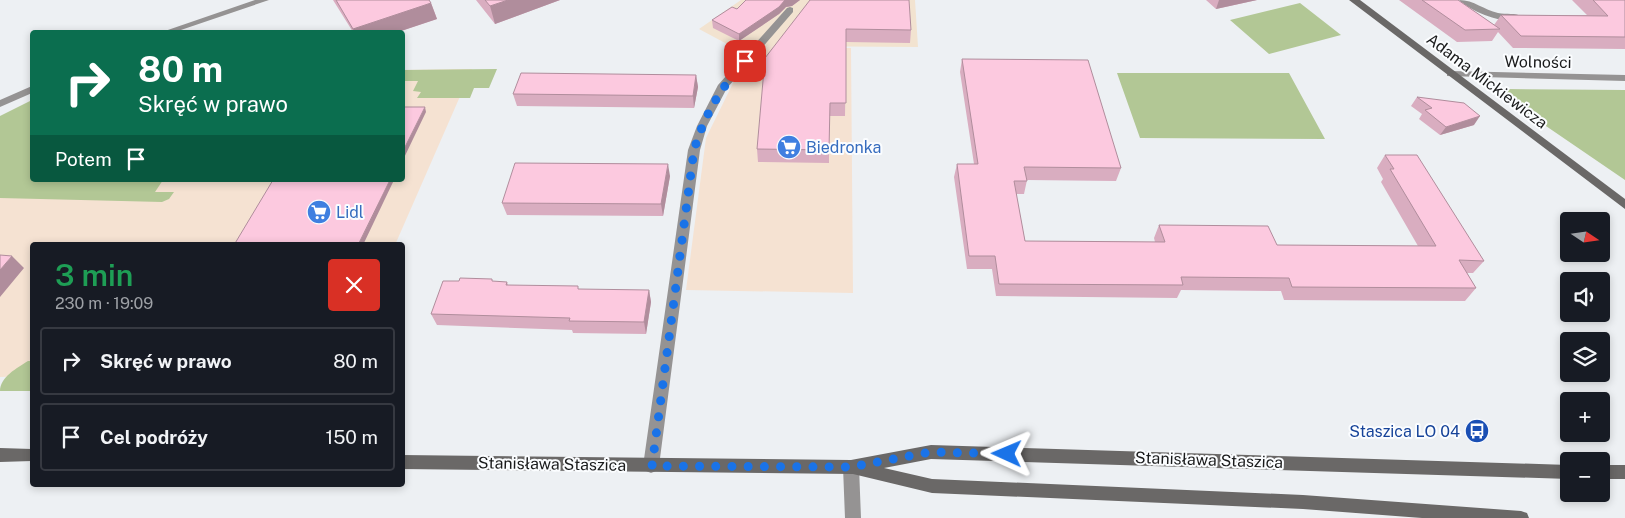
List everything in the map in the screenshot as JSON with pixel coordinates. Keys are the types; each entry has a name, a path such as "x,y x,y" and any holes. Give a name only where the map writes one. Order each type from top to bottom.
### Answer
{"main road":[{"name":"Adama Mickiewicza","path":"1354,0 1601,189 1625,205"},
{"name":"Adama Mickiewicza","path":"1601,189 1625,211"},
{"name":"Stanisława Staszica","path":"405,462 851,467 931,452 1560,472"},
{"path":"0,455 30,455"},
{"name":"Stanisława Staszica","path":"851,467 932,486 1303,502 1521,518"},
{"path":"1610,472 1625,472"}],"street":[{"path":"173,30 264,0"},
{"path":"1464,0 1484,13 1502,18 1531,17"},
{"path":"652,466 694,150 702,126 722,87 790,10"},
{"name":"Wolności","path":"1451,74 1625,78"},
{"path":"0,104 30,90"},
{"path":"851,467 853,518"}],"shaded area":[{"path":"741,0 915,0 918,47 768,46 755,59 699,29"},
{"path":"768,46 851,48 853,293 686,290 706,138 735,79"},
{"path":"472,69 396,242 30,242 30,376 0,377 0,192 132,182 405,182 405,70"}],"green space":[{"path":"1300,3 1341,35 1269,54 1230,20"},
{"path":"497,69 489,88 474,88 470,98 417,98 421,92 413,91 418,81 405,81 405,70"},
{"path":"1117,73 1289,73 1325,139 1140,138"},
{"path":"1505,89 1625,90 1625,180 1505,98 1502,92"},
{"path":"30,101 30,182 162,182 155,192 174,192 169,199 162,202 0,198 0,116"},
{"path":"30,361 30,391 0,391 3,381 14,370"}],"building":[{"path":"336,0 429,0 431,3 353,29"},
{"path":"485,0 508,0 490,6"},
{"path":"746,0 785,0 779,7 739,34 712,20 732,7 737,9"},
{"path":"810,0 909,0 911,30 846,29 846,103 830,103 829,150 757,149 765,58"},
{"path":"1422,0 1458,0 1500,29 1465,30"},
{"path":"1593,0 1625,0 1625,37 1521,36 1501,15 1608,16"},
{"path":"962,59 1088,60 1121,168 1024,167 1027,181 1014,181 1025,241 1165,242 1159,225 1268,226 1277,245 1436,246 1390,169 1394,169 1385,155 1417,155 1484,261 1459,260 1476,288 1292,287 1289,278 1181,277 1183,285 999,284 995,256 969,256 957,164 978,164"},
{"path":"521,73 696,75 693,96 513,94"},
{"path":"1417,97 1464,103 1480,116 1446,127 1425,110 1432,108"},
{"path":"405,107 425,107 405,147"},
{"path":"515,163 668,164 661,204 502,203"},
{"name":"Lidl","path":"272,182 389,182 359,242 236,242"},
{"path":"0,255 12,256 0,270"},
{"path":"460,278 492,279 492,281 507,282 506,285 578,286 578,289 649,290 644,322 569,321 570,318 431,314 443,281 459,281"}],"place":[{"name":"Biedronka","path":"789,147"},
{"name":"Lidl","path":"319,212"},
{"name":"Staszica LO 04","path":"1477,431"}],"route":[{"path":"745,61 722,87 702,126 694,150 658,406 652,466 851,467 931,452 1007,454"}]}
